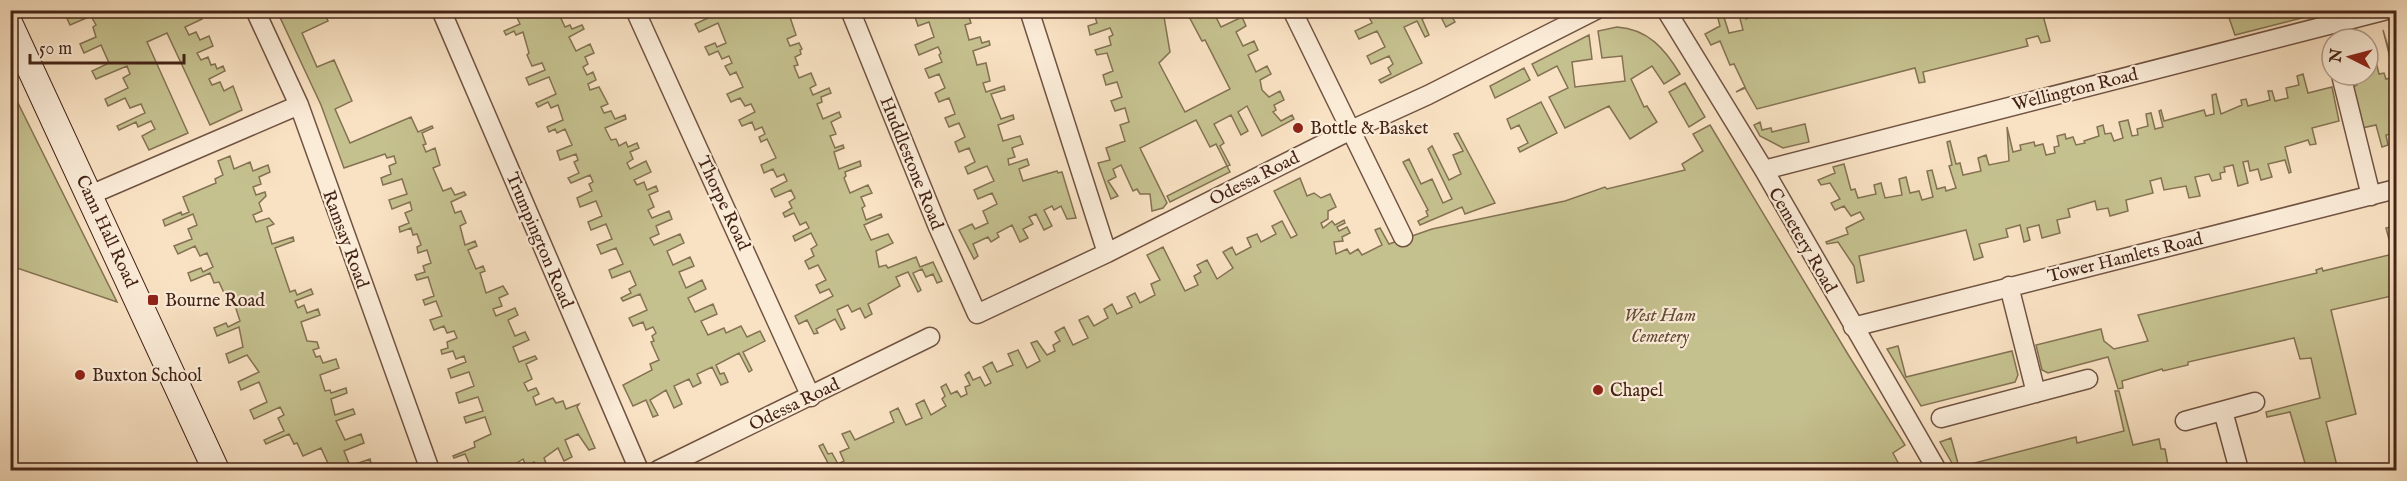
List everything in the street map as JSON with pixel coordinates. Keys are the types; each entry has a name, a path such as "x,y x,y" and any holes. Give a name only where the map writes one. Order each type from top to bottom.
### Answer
{"street":[{"name":"Ramsay Road","path":"255,10 299,105 430,471"},
{"name":"Trumpington Road","path":"441,10 639,471"},
{"name":"Thorpe Road","path":"635,10 811,397"},
{"name":"Huddlestone Road","path":"850,10 938,227 977,314"},
{"path":"1029,10 1107,253"},
{"path":"1292,10 1403,237"},
{"name":"Odessa Road","path":"977,314 1107,253 1596,10"},
{"name":"Cemetery Road","path":"1666,10 1764,170 1937,471"},
{"name":"Wellington Road","path":"2344,27 2387,10"},
{"name":"Cann Hall Road","path":"10,25 216,471"},
{"name":"Wellington Road","path":"1764,170 2320,35"},
{"path":"2344,87 2371,196"},
{"path":"90,195 299,105"},
{"name":"Tower Hamlets Road","path":"1853,327 2397,189"},
{"path":"2009,286 2036,393"},
{"name":"Odessa Road","path":"658,471 930,337"},
{"path":"1941,418 2088,379"},
{"path":"2185,421 2255,402"},
{"path":"2223,411 2239,471"}],"green space":[{"path":"78,10 194,10 196,14 207,11 200,14 202,19 185,27 189,35 196,32 200,40 209,36 213,46 197,53 201,60 208,57 211,65 215,64 217,69 223,66 225,71 209,79 212,85 220,82 224,91 233,86 242,110 210,125 167,33 147,42 188,133 149,150 142,136 155,129 151,121 138,127 136,122 119,130 117,126 145,113 141,104 130,108 125,98 108,106 105,99 128,88 123,78 130,74 127,66 96,79 92,71 109,63 101,45 84,53 80,44 96,37 93,27 96,25 91,16 70,25 66,16"},
{"path":"781,10 782,13 788,11 796,35 787,39 790,46 799,43 802,49 801,54 795,57 798,65 794,66 799,78 811,73 816,85 810,88 813,95 829,88 831,93 821,97 822,102 817,104 823,119 839,112 841,117 831,122 836,134 830,136 835,148 843,145 844,148 834,152 839,169 860,161 861,166 845,172 844,178 850,193 868,185 872,193 861,197 865,206 862,208 866,220 881,214 882,217 864,225 871,240 888,234 893,243 876,251 879,267 886,265 888,268 916,257 920,267 933,262 942,281 937,283 933,274 926,277 922,269 913,273 921,290 918,292 908,272 896,277 900,286 868,304 872,314 865,318 860,308 852,312 848,305 837,310 845,328 841,330 835,319 816,329 818,333 814,334 807,320 799,324 795,316 833,296 829,289 820,293 816,285 826,280 818,265 809,269 805,261 814,256 811,249 817,245 811,233 795,241 793,236 809,228 806,222 800,225 794,213 785,217 783,213 792,208 789,202 795,198 791,190 775,197 771,189 787,181 784,174 777,177 773,169 764,173 761,165 776,158 767,139 761,142 759,137 765,134 762,127 755,130 752,122 742,126 739,120 755,112 751,104 745,106 740,98 731,102 727,94 743,87 736,72 730,75 725,66 732,63 729,56 722,59 718,51 709,55 705,47 715,43 717,47 726,43 718,23 699,32 695,24 710,17 708,11"},
{"path":"1764,10 2045,11 2042,12 2050,41 2041,43 2038,36 2026,39 2028,46 1923,72 1925,82 1919,83 1915,68 1757,109 1745,88 1736,92 1745,87 1734,64 1730,65 1720,41 1711,45 1705,34 1720,26 1716,11 1722,11 1729,33 1743,30 1738,11 1743,11 1746,19"},
{"path":"2211,10 2329,11 2235,35 2227,12 2212,16"},
{"path":"277,11 323,11 328,21 302,33 317,67 334,60 352,101 335,109 350,143 411,117 418,132 432,126 433,128 422,133 426,144 423,145 426,152 435,148 440,165 433,168 443,191 451,188 455,195 464,192 466,195 451,202 455,213 461,211 466,223 460,226 465,245 475,241 477,246 468,250 476,269 483,266 485,271 480,273 486,293 503,286 508,294 499,298 502,306 493,309 496,316 515,308 518,315 508,320 515,336 525,332 529,340 513,347 519,362 535,356 537,359 526,364 532,379 524,383 528,391 536,388 539,394 533,397 536,405 553,398 556,403 563,401 566,409 579,404 577,407 595,448 589,450 578,434 565,440 572,457 564,461 558,448 544,458 548,468 538,470 534,462 526,466 523,459 517,463 520,470 508,470 506,466 498,470 453,470 469,463 465,454 454,458 453,456 475,447 474,442 491,434 485,417 466,423 464,417 483,411 478,397 459,403 456,393 474,386 469,372 451,378 448,369 466,362 464,356 456,359 453,351 442,354 441,350 448,348 447,342 457,338 454,331 447,333 444,326 434,330 430,320 442,316 436,301 425,305 423,300 434,296 428,277 417,280 415,275 425,272 423,266 431,263 427,250 418,253 417,247 421,245 417,234 413,235 411,228 400,232 399,227 409,223 405,213 412,210 410,202 392,209 389,200 407,194 402,179 383,185 381,178 391,174 389,166 396,163 394,156 387,158 385,154 344,168 321,105"},
{"path":"514,11 561,11 558,12 565,27 570,25 572,29 582,25 584,29 569,37 576,51 590,44 594,53 585,57 588,64 583,67 587,75 593,72 596,80 588,84 590,90 599,87 608,104 601,107 604,113 611,111 615,119 625,115 626,119 605,128 611,140 616,139 619,146 626,142 628,147 637,143 639,148 630,152 633,159 627,163 630,169 646,161 651,172 634,180 637,185 644,182 647,190 656,186 658,191 649,195 654,207 648,210 652,218 669,211 672,219 656,226 659,234 650,238 654,245 680,234 684,243 667,251 673,265 690,257 694,266 679,272 686,288 702,280 706,289 688,298 695,312 713,304 717,314 701,321 708,335 724,328 726,333 741,326 747,337 760,331 765,341 743,352 752,370 749,372 739,353 716,365 720,374 724,373 728,382 721,385 712,367 697,374 701,383 693,387 689,379 674,386 682,404 674,408 666,390 650,400 658,415 653,417 646,400 633,406 623,385 652,370 650,364 659,360 651,342 654,341 652,336 656,333 653,327 646,330 643,322 633,326 629,318 647,310 640,294 623,301 621,298 631,293 629,289 636,285 630,271 612,278 609,270 623,264 616,248 601,254 597,245 612,239 606,224 591,230 588,222 602,216 596,201 580,207 577,198 592,191 589,184 593,182 590,175 571,183 568,178 579,173 574,162 578,160 576,154 560,160 557,151 572,145 565,129 557,133 555,129 549,132 547,127 563,120 558,105 551,108 548,102 538,107 536,103 556,94 549,77 529,85 526,78 545,70 542,63 532,66 527,55 529,53 523,32 516,35 514,31 506,35 504,31 520,24"},
{"path":"913,11 979,11 980,14 969,17 971,23 965,25 969,40 980,37 982,43 989,41 990,45 973,51 977,65 986,63 990,81 983,83 986,92 1004,86 1005,90 991,94 1001,119 1013,115 1014,119 998,125 1003,141 1020,136 1023,144 1012,148 1015,157 1008,159 1009,165 1027,159 1029,165 1019,169 1023,181 1057,171 1062,172 1076,218 1067,219 1061,206 1054,210 1052,206 1044,210 1052,226 1044,230 1036,214 1029,217 1033,224 1023,229 1028,238 1020,242 1012,225 997,233 999,237 991,242 988,237 973,244 978,256 974,259 959,230 972,224 975,229 988,223 983,211 997,204 992,193 978,199 974,190 994,181 987,166 968,174 965,167 975,162 969,148 959,152 955,142 965,137 959,123 949,127 945,118 955,114 949,98 939,102 935,93 945,88 939,74 929,78 925,69 942,62 939,55 941,53 938,47 919,55 915,45 934,37 929,22 918,26"},
{"path":"1093,11 1163,11 1170,52 1159,63 1185,112 1230,89 1205,40 1202,41 1186,11 1213,11 1221,27 1242,17 1246,26 1236,32 1243,46 1254,41 1258,50 1248,55 1256,72 1267,66 1271,74 1260,80 1262,90 1269,97 1280,91 1284,100 1274,105 1276,110 1273,112 1281,121 1292,115 1294,119 1262,136 1247,106 1238,112 1248,131 1241,135 1231,115 1214,124 1224,143 1220,146 1230,165 1227,166 1216,144 1210,147 1196,120 1140,148 1167,203 1163,208 1152,211 1150,194 1140,194 1137,189 1133,191 1121,165 1113,169 1116,177 1108,181 1118,196 1111,199 1098,163 1110,160 1106,148 1125,141 1120,125 1129,122 1125,108 1115,111 1111,101 1122,97 1117,82 1106,85 1103,75 1113,71 1107,53 1097,55 1095,50 1111,45 1109,37 1113,35 1110,28 1090,35 1088,26 1097,23"},
{"path":"1366,11 1438,11 1422,19 1429,35 1425,37 1417,21 1404,27 1422,63 1381,83 1379,80 1391,74 1388,68 1393,64 1389,56 1371,64 1367,56 1385,47 1377,31 1359,39 1355,31 1372,23"},
{"path":"1438,11 1449,11 1455,22 1446,27"},
{"path":"1617,27 1647,36 1662,49 1680,74 1664,84 1652,66 1631,79 1644,107 1647,106 1657,122 1630,139 1609,106 1565,128 1549,97 1568,88 1557,66 1538,76 1532,64 1589,35 1592,59 1572,62 1575,87 1625,81 1622,56 1602,58 1598,31"},
{"path":"2383,30 2392,60 2396,59 2396,143 2392,134 2386,135 2388,145 2382,147 2376,125 2362,128 2352,87 2380,87 2380,74 2384,73 2386,79 2395,77"},
{"path":"1524,68 1530,80 1495,98 1490,86"},
{"path":"2303,74 2308,93 2332,87 2339,121 2312,128 2316,144 2310,145 2308,140 2285,147 2291,172 2289,173 2285,160 2268,164 2272,177 2261,180 2258,169 2250,171 2248,161 2243,162 2248,183 2238,186 2233,165 2224,167 2225,172 2220,173 2221,179 2212,181 2209,174 2195,177 2200,196 2189,198 2186,186 2164,190 2161,178 2150,181 2153,193 2126,200 2128,211 2110,216 2108,208 2097,210 2095,201 2068,209 2070,217 2057,220 2060,233 2042,238 2039,225 2027,228 2030,240 2024,242 2020,225 2006,229 2008,237 1979,244 1983,257 1974,260 1966,230 1859,256 1864,281 1857,283 1854,266 1838,242 1827,244 1826,242 1848,234 1846,228 1864,219 1860,212 1851,216 1844,206 1835,210 1831,203 1840,199 1830,183 1821,185 1818,180 1835,173 1833,167 1844,164 1851,190 1855,189 1858,198 1876,194 1874,185 1881,183 1885,198 1902,195 1899,179 1906,177 1910,193 1919,191 1922,200 1933,197 1927,171 1932,170 1937,189 1945,187 1946,191 1956,188 1949,166 1952,165 1947,142 1950,141 1956,164 1960,163 1963,175 1981,171 1978,158 1986,155 1989,165 2009,161 2007,127 2013,152 2021,150 2020,145 2034,142 2035,146 2043,144 2046,155 2055,153 2054,147 2059,146 2057,136 2065,134 2066,139 2073,137 2076,145 2085,143 2084,141 2099,136 2097,127 2103,125 2105,134 2111,133 2114,141 2123,138 2119,122 2128,120 2132,136 2138,135 2137,129 2148,126 2146,114 2151,113 2155,129 2163,127 2159,111 2161,110 2164,121 2204,110 2206,116 2214,114 2212,95 2216,94 2221,114 2242,105 2241,100 2246,99 2248,106 2270,100 2268,91 2272,91 2275,101 2288,98 2286,88 2299,85 2297,76"},
{"path":"1685,83 1705,117 1689,127 1669,92"},
{"path":"14,95 117,302 11,266 10,96"},
{"path":"1541,102 1557,133 1520,152 1518,148 1528,143 1519,125 1511,129 1507,119"},
{"path":"1760,122 1762,130 1771,128 1772,132 1805,124 1809,142 1783,148 1760,136 1754,125"},
{"name":"West Ham Cemetery","path":"1710,125 1905,445 1893,453 1902,470 814,470 828,463 819,446 823,444 828,454 832,453 838,464 844,461 840,452 849,448 842,434 850,431 855,440 894,422 890,412 898,408 906,425 922,418 916,404 924,400 931,415 946,406 942,399 945,396 941,387 946,384 951,394 957,391 961,397 967,394 965,387 970,385 965,375 969,372 973,380 980,377 985,386 991,383 983,367 992,362 997,372 1013,365 1008,354 1018,350 1027,368 1040,361 1031,343 1037,341 1047,355 1055,351 1053,345 1060,341 1055,332 1064,327 1073,345 1088,338 1079,320 1088,316 1094,326 1108,318 1104,309 1112,304 1117,314 1132,307 1127,297 1135,293 1140,303 1155,295 1151,284 1160,280 1147,255 1163,247 1185,291 1198,285 1194,276 1201,272 1197,265 1207,260 1217,279 1233,268 1223,252 1232,247 1236,255 1251,247 1247,238 1257,234 1261,242 1276,234 1272,226 1282,221 1291,238 1297,235 1274,191 1300,178 1307,196 1314,193 1321,198 1330,194 1336,207 1328,211 1328,219 1321,223 1323,228 1332,221 1335,225 1344,220 1345,223 1337,227 1339,231 1347,227 1350,233 1342,237 1343,241 1334,242 1336,254 1347,249 1350,254 1358,249 1362,255 1382,245 1375,230 1380,228 1389,244 1432,229 1565,201 1605,187 1607,189 1685,170 1682,164 1703,151 1693,134"},
{"path":"1458,133 1495,203 1465,214 1462,207 1420,225 1418,221 1428,216 1426,211 1428,210 1403,162 1409,159 1421,184 1432,179 1443,203 1452,199 1428,149 1432,146 1449,180 1461,174 1453,155 1463,151 1454,134"},
{"path":"230,156 234,169 250,162 253,171 268,165 270,172 259,177 261,184 253,187 256,195 265,192 266,196 259,203 262,211 253,215 256,222 269,218 274,224 267,227 272,244 293,237 294,241 275,248 290,292 295,290 297,295 311,289 313,294 295,301 298,308 304,305 307,313 318,309 320,315 301,322 307,341 317,342 319,348 313,350 316,357 320,356 323,363 336,359 339,368 320,375 325,391 330,390 331,393 346,388 347,393 331,399 335,415 353,409 355,414 336,421 345,440 361,434 364,443 344,451 350,466 370,459 371,463 360,467 360,470 331,470 321,448 303,456 297,443 294,444 289,434 266,444 264,440 284,431 278,418 284,415 280,407 254,419 250,410 267,402 259,382 241,390 238,382 259,372 247,355 229,363 226,354 243,347 239,327 217,336 214,328 226,323 228,327 240,321 231,293 225,295 219,282 214,283 210,273 191,281 188,273 201,268 203,272 213,267 207,253 200,256 195,246 178,254 174,246 192,239 188,229 197,225 193,214 165,226 163,220 181,212 182,215 189,212 183,197 216,183 215,179 223,175 218,161"},
{"path":"1227,166 1230,172 1170,202 1167,196"},
{"path":"2391,227 2396,247 2396,295 2331,310 2356,414 2326,422 2337,466 2344,465 2346,470 2307,470 2290,412 2267,417 2266,412 2320,398 2311,358 2300,359 2294,338 2188,362 2188,365 2163,371 2162,369 2122,381 2123,388 2118,389 2108,357 2048,373 2042,370 2036,345 2101,329 2104,341 2114,349 2148,341 2138,315 2317,273 2316,270 2322,268 2323,271 2393,254 2386,228"},
{"path":"1898,346 1906,377 2012,351 2018,375 2015,382 1921,406 1887,349"},
{"path":"2115,391 2119,391 2133,445 2159,439 2161,449 2165,449 2169,470 1956,470 1940,442 1951,438 1959,467 2076,437 2077,443 2124,431"}],"place":[{"name":"Bottle & Basket","path":"1298,128"},
{"name":"Bourne Road","path":"153,300"},
{"name":"Buxton School","path":"80,375"},
{"name":"Chapel","path":"1598,390"}]}
